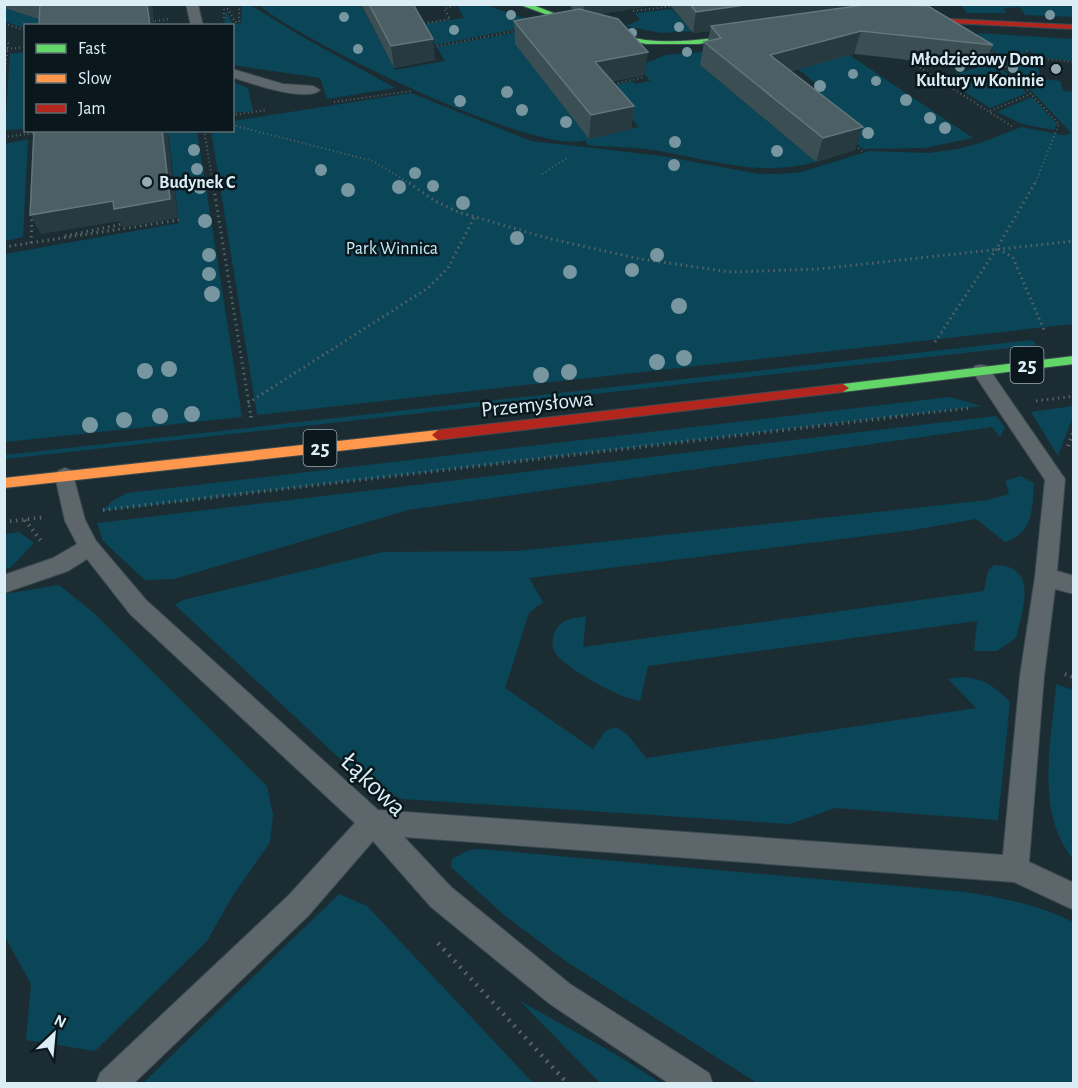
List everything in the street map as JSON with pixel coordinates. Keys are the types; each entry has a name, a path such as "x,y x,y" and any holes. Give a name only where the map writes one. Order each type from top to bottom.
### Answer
{"main road":[{"path":"521,4 599,30 663,43 708,41 766,32"},
{"path":"895,19 1074,27"},
{"name":"Przemysłowa","path":"4,483 1074,360"}],"lane":[{"path":"192,4 197,24"},
{"path":"234,74 282,88 313,90"},
{"path":"981,372 1055,479 1046,577 1032,676 1015,869"},
{"name":"Łąkowa","path":"65,476 74,514 89,547 138,607 373,822 441,897 560,994 698,1083"},
{"path":"4,584 60,565 89,547"},
{"path":"1046,577 1074,585"},
{"path":"111,1083 298,906 373,822 1015,869 1074,897"}],"path":[{"path":"223,24 224,9 228,9 235,22 239,22 239,4"},
{"path":"419,24 450,19 444,9 458,4"},
{"path":"628,12 678,6"},
{"path":"155,21 173,18"},
{"path":"4,24 24,29"},
{"path":"433,47 524,30"},
{"path":"4,42 8,43 4,82"},
{"path":"935,342 1031,194 1054,132 1058,130 1059,124 987,46"},
{"path":"7,49 24,47"},
{"path":"894,52 1013,127"},
{"path":"600,87 645,77"},
{"path":"989,112 1031,94"},
{"path":"234,126 373,161 392,169 432,201 459,213 564,244 606,254 733,272 826,268 996,248 1029,248 1074,241"},
{"path":"4,137 36,132 35,144"},
{"path":"204,132 250,419"},
{"path":"843,136 862,151"},
{"path":"542,174 567,158"},
{"path":"31,243 33,210"},
{"path":"248,403 428,288 448,268 475,216"},
{"path":"58,238 179,220"},
{"path":"4,247 123,224"},
{"path":"996,248 1013,258 1044,330"},
{"path":"4,522 1074,396"},
{"path":"25,520 60,565"},
{"path":"436,940 568,1083"}],"green space":[{"path":"465,4 485,5 542,24 436,45 422,24 464,18 458,7"},
{"path":"242,5 250,5 395,88 327,99 320,78 234,65 233,24 241,23"},
{"path":"259,5 361,5 395,70 445,61 437,47 545,27 590,139 639,127 606,87 632,81 635,84 650,81 638,66 666,55 727,50 701,66 816,162 775,168 756,168 652,150 588,145 585,140 559,141 520,131 472,114 367,68 283,22"},
{"path":"961,5 1073,5 1073,17 1025,15 1020,7 1004,8 1006,13 967,13"},
{"path":"4,8 26,15 102,24 24,24 24,28 5,22"},
{"path":"672,9 688,27 696,31 661,33 625,26 640,20 635,13"},
{"path":"226,11 233,24 224,24"},
{"name":"Park Winnica","path":"977,33 1073,39 1073,61 1035,57 1030,51 1025,52 1030,58 1036,59 1041,79 1060,81 1063,91 1073,92 1073,324 257,415 211,132 234,132 234,121 411,93 531,141 662,156 759,174 801,172 869,151 929,153 958,149 1021,127 1063,135 1071,133"},
{"path":"839,48 973,138 924,148 863,149 796,94 820,87 798,69 812,66"},
{"path":"24,52 24,129 5,130 10,54"},
{"path":"995,62 1027,93 990,108 943,78"},
{"path":"234,82 248,88 253,111 234,113"},
{"path":"1032,97 1057,124 1054,130 1022,124 997,112"},
{"path":"168,132 197,132 242,417 5,442 5,254 179,223"},
{"path":"28,139 23,237 5,241 5,144"},
{"path":"1032,340 1037,345 5,459 5,455"},
{"path":"950,397 981,406 102,511 112,501 127,493"},
{"path":"1073,406 1073,416 1058,456 1031,412"},
{"path":"996,416 1005,428 1000,437 992,427 408,510 174,579 145,580 103,541 97,523"},
{"path":"1020,476 1034,483 1032,510 1021,532 1005,542 976,519 913,530 529,578 543,602 529,613 505,688 593,749 605,731 616,727 628,735 646,758 976,708 948,679 967,677 975,679 990,685 1010,702 998,820 835,808 790,824 402,799 366,783 175,605 183,600 383,552 518,551 988,500 1009,494 1005,481"},
{"path":"19,532 34,543 10,568 5,569 5,534"},
{"path":"994,565 1008,567 1017,572 1023,580 1024,591 1022,614 1016,638 997,651 974,651 977,621 648,666 640,701 620,695 582,675 556,654 553,646 555,632 563,622 586,616 583,647 984,591 988,571"},
{"path":"59,585 94,613 267,786 273,815 270,842 232,897 207,941 95,1051 26,1040 31,984 5,937 5,594"},
{"path":"1056,684 1073,690 1073,859 1061,840 1053,819 1049,797 1049,752"},
{"path":"480,849 966,892 1021,903 1060,916 1073,922 1073,1083 757,1083 567,962 504,915 451,867 452,859 469,850"},
{"path":"339,894 367,906 533,1083 143,1083"},
{"path":"520,1001 617,1055 661,1083 600,1083"}],"building":[{"path":"40,4 147,4 150,24 39,24"},
{"path":"369,4 413,4 433,39 391,46"},
{"path":"690,4 752,4 696,12"},
{"path":"871,4 928,6 993,45 861,31 770,55 863,127 823,138 704,42 721,38 711,26"},
{"path":"579,9 618,19 648,52 595,62 634,106 591,115 514,21"},
{"name":"Budynek C","path":"34,132 162,132 170,199 114,209 113,201 30,215"}],"traffic: fast":[{"path":"521,4 598,31 646,42 686,43 752,34"},
{"path":"843,388 1074,360"}],"traffic: slow":[{"path":"4,483 438,435"}],"traffic: jam":[{"path":"910,19 1074,27"},
{"path":"438,435 843,388"}],"place":[{"name":"Młodzieżowy Dom Kultury w Koninie","path":"1056,69"},
{"name":"Budynek C","path":"147,182"}]}
